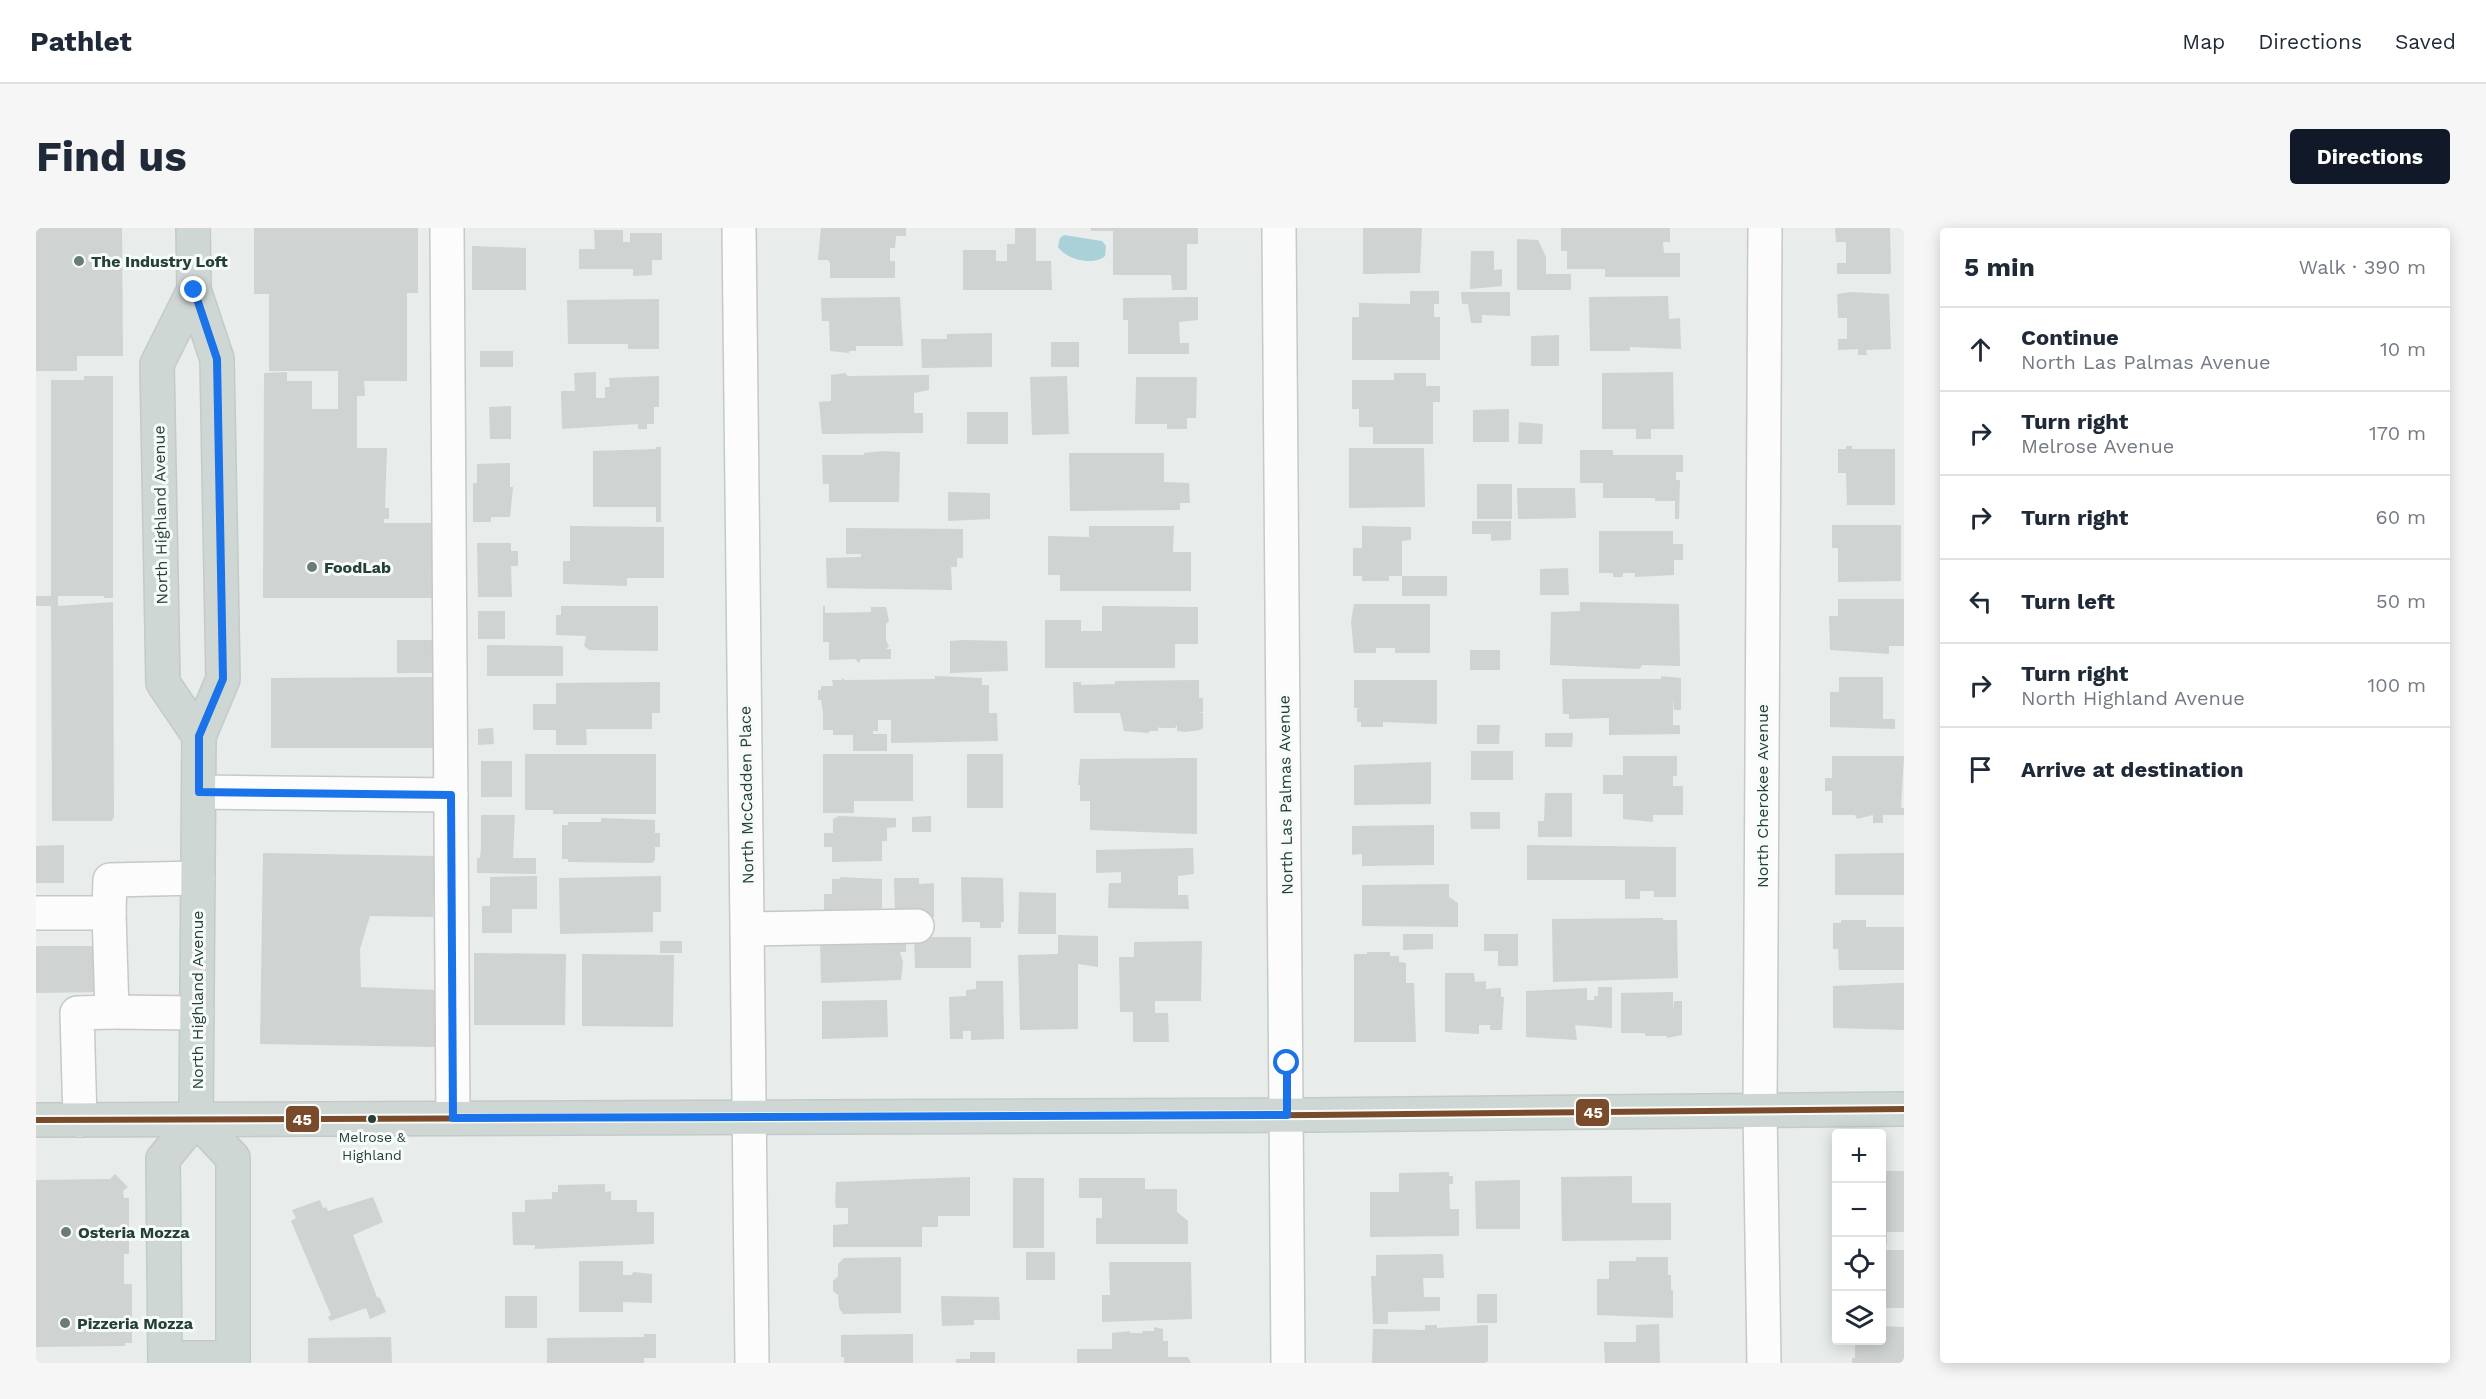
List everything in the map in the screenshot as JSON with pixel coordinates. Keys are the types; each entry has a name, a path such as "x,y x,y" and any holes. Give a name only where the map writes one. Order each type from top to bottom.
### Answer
{"main road":[{"name":"North Highland Avenue","path":"193,228 194,290 217,359 223,679 199,736 196,1119"},
{"name":"North Highland Avenue","path":"194,290 158,364 164,683 199,736"},
{"path":"36,1120 1287,1115 1904,1109"},
{"path":"196,1119 232,1158 233,1361 160,1361 163,1160 196,1119"}],"street":[{"path":"447,228 453,1118"},
{"name":"North McCadden Place","path":"739,228 751,1117 752,1363"},
{"name":"North Las Palmas Avenue","path":"1280,228 1288,1363"},
{"name":"North Cherokee Avenue","path":"1764,1363 1760,1111 1765,228"},
{"path":"199,792 451,795"},
{"path":"112,1012 110,880 198,878"},
{"path":"36,913 109,913"},
{"path":"748,929 917,926"},
{"path":"80,1120 77,1013 197,1014"}],"water":[{"path":"1064,235 1102,241 1106,246 1105,256 1095,261 1088,261 1067,255 1058,247 1060,238"}],"building":[{"path":"36,228 122,228 123,356 77,356 77,371 36,371"},
{"path":"254,228 418,228 418,293 407,293 407,381 364,381 365,396 357,396 357,448 387,448 385,508 389,508 389,519 384,519 384,523 434,523 435,598 263,598 264,373 287,372 287,381 312,381 312,409 338,409 338,371 269,371 269,294 254,294"},
{"path":"821,228 906,228 906,236 896,236 895,248 890,248 890,261 895,261 895,278 830,278 828,260 818,260"},
{"path":"1015,228 1036,228 1036,261 1051,261 1052,290 963,290 963,250 996,250 996,261 1007,261 1007,244 1015,244"},
{"path":"1091,228 1198,228 1198,244 1187,244 1187,290 1172,290 1171,275 1113,275 1113,231 1091,231"},
{"path":"1363,228 1422,228 1420,273 1363,274"},
{"path":"1561,228 1670,228 1670,242 1663,242 1664,253 1680,253 1680,277 1605,277 1605,269 1567,269 1567,251 1561,251"},
{"path":"1835,228 1890,228 1891,274 1837,274 1837,263 1846,263 1846,242 1836,242"},
{"path":"594,230 623,230 623,242 630,242 630,233 662,233 662,260 652,260 652,275 633,276 633,269 579,269 579,249 595,249"},
{"path":"1517,239 1538,240 1546,257 1546,274 1571,274 1571,290 1517,290"},
{"path":"472,246 526,248 526,290 472,290"},
{"path":"1471,251 1494,251 1494,270 1502,269 1502,286 1470,289"},
{"path":"1410,291 1439,291 1439,304 1434,304 1434,317 1440,317 1440,360 1352,360 1352,317 1359,317 1359,303 1410,304"},
{"path":"1461,292 1510,292 1510,316 1482,315 1482,323 1471,323 1468,304 1462,304"},
{"path":"1851,292 1889,294 1891,349 1866,350 1867,355 1858,355 1858,349 1838,350 1838,339 1847,339 1847,318 1838,318 1837,294"},
{"path":"1668,296 1669,319 1680,318 1681,349 1630,347 1630,351 1590,351 1589,297"},
{"path":"900,297 903,346 856,346 856,351 849,351 849,353 830,351 829,321 822,321 821,298"},
{"path":"1198,297 1198,320 1179,322 1180,343 1189,343 1189,354 1128,354 1128,320 1123,320 1123,298"},
{"path":"659,299 659,349 628,349 628,344 568,344 567,300"},
{"path":"992,333 992,367 922,368 921,339 947,339 947,334"},
{"path":"1559,335 1559,366 1531,366 1531,336"},
{"path":"1051,342 1079,342 1079,367 1051,367"},
{"path":"480,351 513,351 513,367 480,367"},
{"path":"596,372 596,398 605,398 605,387 610,387 609,378 659,376 659,407 654,407 654,424 647,424 647,429 638,429 638,424 562,429 561,391 575,391 574,373"},
{"path":"1673,372 1674,429 1651,429 1651,439 1636,439 1636,429 1602,429 1602,373"},
{"path":"845,373 848,376 929,375 929,390 914,393 914,413 923,413 923,433 822,434 819,402 831,401 831,375"},
{"path":"1394,373 1426,373 1426,386 1440,386 1440,402 1433,402 1433,444 1373,444 1373,427 1359,427 1359,409 1352,409 1352,380 1394,380"},
{"path":"84,376 113,376 113,598 58,596 58,606 113,602 114,817 112,821 52,821 51,606 36,606 36,596 51,596 51,380 84,380"},
{"path":"1067,376 1069,434 1032,435 1030,377"},
{"path":"1136,377 1197,377 1196,418 1187,418 1187,429 1167,429 1167,424 1135,424"},
{"path":"511,406 511,439 490,439 489,407"},
{"path":"1509,409 1509,442 1473,442 1473,410"},
{"path":"967,412 1008,412 1008,444 967,444"},
{"path":"1519,422 1543,424 1542,444 1518,444"},
{"path":"1846,446 1852,446 1852,449 1895,449 1895,505 1847,505 1846,473 1838,473 1838,449 1846,449"},
{"path":"656,447 661,447 661,522 656,522 656,507 593,507 593,451 656,449"},
{"path":"1349,448 1424,448 1425,507 1349,508"},
{"path":"1580,450 1613,450 1613,455 1683,455 1683,472 1676,472 1676,480 1680,480 1679,519 1675,519 1675,501 1655,501 1655,498 1603,498 1603,483 1580,483"},
{"path":"900,452 899,502 829,502 829,484 823,484 822,455 864,455 864,453"},
{"path":"1069,453 1164,453 1164,482 1189,483 1190,503 1180,503 1180,510 1070,511"},
{"path":"510,463 510,487 513,487 510,517 491,517 491,522 473,522 473,483 477,483 477,464"},
{"path":"1477,484 1512,484 1512,519 1477,519"},
{"path":"1517,488 1575,488 1576,518 1518,519"},
{"path":"948,492 990,493 990,519 948,521"},
{"path":"1472,521 1511,521 1511,540 1491,541 1491,534 1472,534"},
{"path":"1832,525 1901,525 1901,581 1838,582 1838,548 1832,548"},
{"path":"570,526 664,527 664,578 627,578 627,586 563,584 563,561 570,561"},
{"path":"1089,526 1174,526 1173,552 1191,552 1191,591 1060,591 1060,575 1048,575 1048,536 1089,537"},
{"path":"1362,526 1411,527 1411,540 1402,541 1402,576 1389,576 1389,581 1362,581 1362,576 1353,576 1353,548 1362,548"},
{"path":"846,528 963,529 963,558 957,558 957,567 951,567 952,590 827,588 826,558 861,557 861,554 846,554"},
{"path":"1599,531 1673,531 1673,544 1683,544 1683,560 1674,560 1674,575 1635,577 1635,573 1623,573 1623,577 1613,577 1613,573 1599,573"},
{"path":"477,543 511,543 511,551 518,551 518,566 511,566 512,597 478,597"},
{"path":"1568,568 1569,595 1540,595 1540,569"},
{"path":"1402,576 1447,576 1447,596 1402,596"},
{"path":"1838,599 1904,599 1904,646 1889,646 1889,654 1830,650 1829,616 1838,616"},
{"path":"1580,602 1679,604 1680,666 1642,665 1640,669 1550,665 1551,612 1580,611"},
{"path":"1354,604 1430,604 1430,653 1395,653 1395,648 1376,648 1376,653 1354,653 1351,622"},
{"path":"561,606 658,606 658,651 589,650 584,646 586,636 556,635 556,615 561,615"},
{"path":"823,606 825,606 825,613 871,612 871,607 886,607 889,621 886,624 886,640 889,646 886,649 891,649 891,659 861,659 859,663 855,659 829,660 829,642 823,642"},
{"path":"1102,606 1198,607 1198,644 1175,644 1175,668 1045,668 1045,620 1081,620 1081,631 1102,631"},
{"path":"478,611 505,611 505,639 478,639"},
{"path":"397,640 435,640 435,673 397,673"},
{"path":"950,641 1007,641 1008,671 950,673"},
{"path":"487,645 563,646 563,676 487,676"},
{"path":"1470,650 1500,650 1500,670 1470,670"},
{"path":"935,676 982,678 982,685 989,685 989,713 997,713 998,741 891,743 891,720 878,720 878,731 873,731 873,734 887,734 887,751 853,751 853,735 833,735 833,730 823,730 823,712 821,700 818,700 818,690 821,690 821,686 833,686 832,680 842,680 842,678 845,680 935,679"},
{"path":"1661,676 1681,678 1681,710 1674,710 1673,697 1673,725 1680,725 1680,734 1609,735 1609,718 1569,719 1569,714 1563,714 1562,679 1661,679"},
{"path":"442,677 436,748 271,748 271,678"},
{"path":"1839,677 1883,677 1883,719 1895,719 1895,729 1830,727 1830,692 1839,692"},
{"path":"1199,680 1199,698 1203,698 1203,712 1199,712 1203,713 1203,728 1200,730 1185,732 1177,731 1177,725 1175,728 1159,728 1158,725 1158,731 1149,731 1149,733 1124,731 1120,713 1074,713 1073,682 1081,682 1081,685 1115,684 1115,681"},
{"path":"1354,680 1437,680 1437,724 1383,722 1383,727 1361,727 1361,722 1357,722 1357,709 1361,708 1354,708"},
{"path":"660,682 660,713 652,713 652,729 586,729 587,745 556,745 556,730 533,730 533,704 556,704 556,683"},
{"path":"1477,725 1500,725 1499,744 1477,744"},
{"path":"493,728 494,744 478,745 478,729"},
{"path":"1545,733 1573,733 1572,747 1545,747"},
{"path":"1471,751 1513,751 1513,780 1471,780"},
{"path":"525,754 656,754 656,814 553,814 553,810 525,810"},
{"path":"823,754 913,754 913,801 854,801 854,813 823,813"},
{"path":"967,754 1003,754 1003,808 967,808"},
{"path":"1623,756 1677,756 1677,776 1673,776 1673,786 1683,786 1683,815 1653,815 1653,822 1623,819 1623,794 1603,794 1603,775 1623,775"},
{"path":"1832,756 1904,756 1901,808 1904,808 1904,815 1883,815 1883,823 1873,823 1873,815 1857,819 1855,815 1832,815 1832,791 1825,791 1825,778 1832,778"},
{"path":"1197,758 1197,834 1090,830 1090,801 1080,801 1080,785 1078,785 1080,759"},
{"path":"481,761 512,761 512,797 481,797"},
{"path":"1431,762 1431,804 1354,805 1354,765"},
{"path":"1545,793 1572,793 1572,837 1538,837 1538,821 1544,821"},
{"path":"1470,812 1500,812 1500,829 1471,829"},
{"path":"481,815 515,815 513,858 536,858 536,874 477,873 477,858 480,858 481,847"},
{"path":"839,816 896,818 896,827 887,828 887,841 882,841 882,861 832,862 832,847 824,847 824,833 833,833 833,819"},
{"path":"931,816 931,832 912,832 912,817"},
{"path":"601,818 655,820 655,833 660,833 660,847 655,847 655,860 652,863 568,862 568,859 562,859 562,825 568,825 568,822 601,822"},
{"path":"1434,825 1434,865 1362,866 1362,854 1352,855 1352,826"},
{"path":"64,845 64,883 36,883 36,846"},
{"path":"1527,845 1676,847 1676,897 1654,897 1654,891 1640,891 1640,899 1625,899 1625,880 1527,880"},
{"path":"1193,848 1194,874 1178,876 1178,895 1188,895 1189,909 1108,908 1109,883 1121,883 1121,872 1096,873 1096,850"},
{"path":"263,853 435,856 433,917 370,916 360,949 361,987 436,990 435,1047 260,1044"},
{"path":"1904,853 1904,895 1835,895 1835,854"},
{"path":"537,876 537,909 512,909 512,933 482,933 482,906 490,906 490,877"},
{"path":"661,876 661,912 653,912 653,932 560,934 559,878"},
{"path":"840,877 882,879 882,923 824,921 824,894 832,894 832,879 840,879"},
{"path":"961,877 1003,878 1004,922 1001,922 1001,928 980,928 980,922 962,922"},
{"path":"894,878 919,878 919,884 934,883 934,917 895,917"},
{"path":"1449,884 1449,897 1458,903 1458,927 1362,926 1362,885"},
{"path":"1019,892 1056,893 1056,934 1018,934"},
{"path":"1663,918 1663,920 1677,920 1678,978 1553,982 1552,919"},
{"path":"1841,920 1866,920 1866,927 1904,927 1904,970 1839,970 1838,949 1833,949 1833,923 1841,923"},
{"path":"1403,934 1433,934 1433,949 1403,950"},
{"path":"1484,934 1518,934 1518,966 1498,966 1498,951 1484,951"},
{"path":"1058,935 1098,936 1098,967 1078,964 1078,1029 1020,1030 1018,955 1058,954"},
{"path":"914,937 971,937 971,968 915,968"},
{"path":"906,938 906,952 900,952 903,962 901,980 821,983 820,941"},
{"path":"660,941 682,941 682,953 660,953"},
{"path":"1202,941 1201,1001 1155,1001 1155,1013 1168,1013 1169,1042 1133,1042 1133,1012 1120,1012 1119,957 1134,957 1134,942"},
{"path":"36,946 103,946 104,992 36,993"},
{"path":"1367,952 1390,952 1390,956 1399,956 1399,962 1406,963 1406,983 1414,983 1416,1042 1354,1042 1354,954 1367,954"},
{"path":"474,953 566,954 565,1025 474,1025"},
{"path":"582,954 674,955 673,1027 582,1026"},
{"path":"1445,973 1474,973 1475,982 1486,981 1486,989 1501,988 1501,997 1504,997 1502,1030 1490,1030 1490,1025 1479,1025 1479,1034 1445,1032"},
{"path":"976,981 1003,981 1004,1039 971,1040 971,1031 963,1031 963,1039 950,1039 949,997 966,996 966,990 976,989"},
{"path":"1904,983 1904,1030 1833,1028 1833,986"},
{"path":"1598,987 1612,987 1612,1028 1575,1025 1577,1040 1526,1037 1526,991 1587,988 1587,1000 1594,1000 1594,996 1598,996"},
{"path":"1673,992 1673,1011 1674,1001 1682,1001 1682,1035 1667,1038 1667,1036 1645,1036 1645,1033 1621,1033 1621,993"},
{"path":"887,1000 888,1037 822,1039 822,1001"},
{"path":"1886,1171 1904,1171 1904,1232 1887,1232 1887,1244"},
{"path":"1449,1172 1449,1176 1453,1176 1453,1184 1449,1184 1450,1209 1459,1209 1459,1236 1370,1237 1370,1192 1399,1192 1399,1173"},
{"path":"115,1174 128,1187 123,1191 124,1198 129,1198 129,1254 124,1254 124,1284 132,1284 132,1343 125,1343 125,1346 36,1347 36,1180 110,1179"},
{"path":"1632,1176 1632,1203 1671,1203 1671,1240 1562,1241 1561,1177"},
{"path":"970,1177 970,1216 938,1216 938,1227 922,1227 922,1247 833,1247 833,1225 848,1224 848,1208 836,1208 836,1182"},
{"path":"1013,1178 1044,1178 1044,1248 1013,1248"},
{"path":"1079,1178 1145,1178 1145,1189 1177,1189 1177,1212 1188,1221 1188,1244 1096,1244 1096,1218 1102,1218 1102,1198 1079,1198"},
{"path":"1520,1180 1520,1229 1476,1229 1475,1181"},
{"path":"605,1184 605,1192 611,1191 611,1200 637,1200 637,1212 654,1212 654,1244 535,1249 535,1245 513,1245 512,1212 525,1212 525,1200 552,1199 552,1192 558,1192 558,1185"},
{"path":"373,1197 383,1222 353,1235 377,1297 380,1298 386,1312 370,1319 366,1308 330,1321 328,1317 331,1315 291,1221 296,1218 292,1210 320,1200 323,1208 326,1207 328,1211"},
{"path":"1886,1250 1904,1250 1904,1308 1886,1308"},
{"path":"1026,1252 1055,1252 1055,1280 1026,1280"},
{"path":"1443,1254 1444,1278 1423,1278 1424,1297 1440,1297 1440,1311 1388,1312 1388,1324 1373,1324 1371,1276 1376,1276 1376,1255"},
{"path":"901,1257 901,1313 843,1314 839,1308 838,1295 833,1291 833,1281 838,1276 838,1264 844,1258"},
{"path":"1636,1257 1668,1257 1668,1275 1671,1275 1671,1290 1673,1290 1673,1318 1597,1315 1597,1279 1609,1279 1609,1261 1636,1261"},
{"path":"579,1261 623,1261 623,1275 632,1275 633,1272 652,1274 652,1303 623,1302 623,1312 579,1312"},
{"path":"1109,1262 1191,1262 1192,1319 1102,1322 1102,1295 1110,1295"},
{"path":"1477,1294 1497,1294 1497,1323 1477,1323"},
{"path":"505,1296 537,1296 537,1328 505,1328"},
{"path":"941,1296 999,1297 1000,1320 974,1320 974,1325 942,1326"},
{"path":"1659,1324 1660,1363 1605,1363 1604,1342 1636,1342 1636,1325"},
{"path":"1425,1325 1437,1325 1437,1328 1488,1325 1488,1361 1485,1363 1372,1363 1373,1329 1425,1330"},
{"path":"1886,1326 1904,1327 1904,1363 1852,1363 1852,1358 1855,1358 1855,1345 1886,1345"},
{"path":"1154,1327 1163,1329 1163,1341 1168,1341 1168,1357 1188,1357 1191,1363 1077,1363 1077,1349 1112,1349 1112,1333 1130,1331 1130,1333 1143,1333 1142,1331 1154,1331"},
{"path":"644,1334 656,1334 656,1358 644,1358 644,1363 547,1363 547,1338 644,1337"},
{"path":"913,1334 913,1363 844,1363 844,1357 841,1357 841,1335"},
{"path":"391,1337 392,1363 308,1363 308,1338"},
{"path":"970,1352 995,1352 995,1363 956,1363 956,1359 970,1359"}],"transit line":[{"name":"45","path":"36,1120 1313,1115 1904,1109"}],"place":[{"name":"The Industry Loft","path":"79,261"},
{"name":"FoodLab","path":"312,567"},
{"name":"Melrose & Highland","path":"372,1119"},
{"name":"Osteria Mozza","path":"66,1232"},
{"name":"Pizzeria Mozza","path":"65,1323"}],"route":[{"path":"194,290 217,359 223,679 199,736 199,792 451,795 453,1118 1287,1115 1287,1063"}]}
